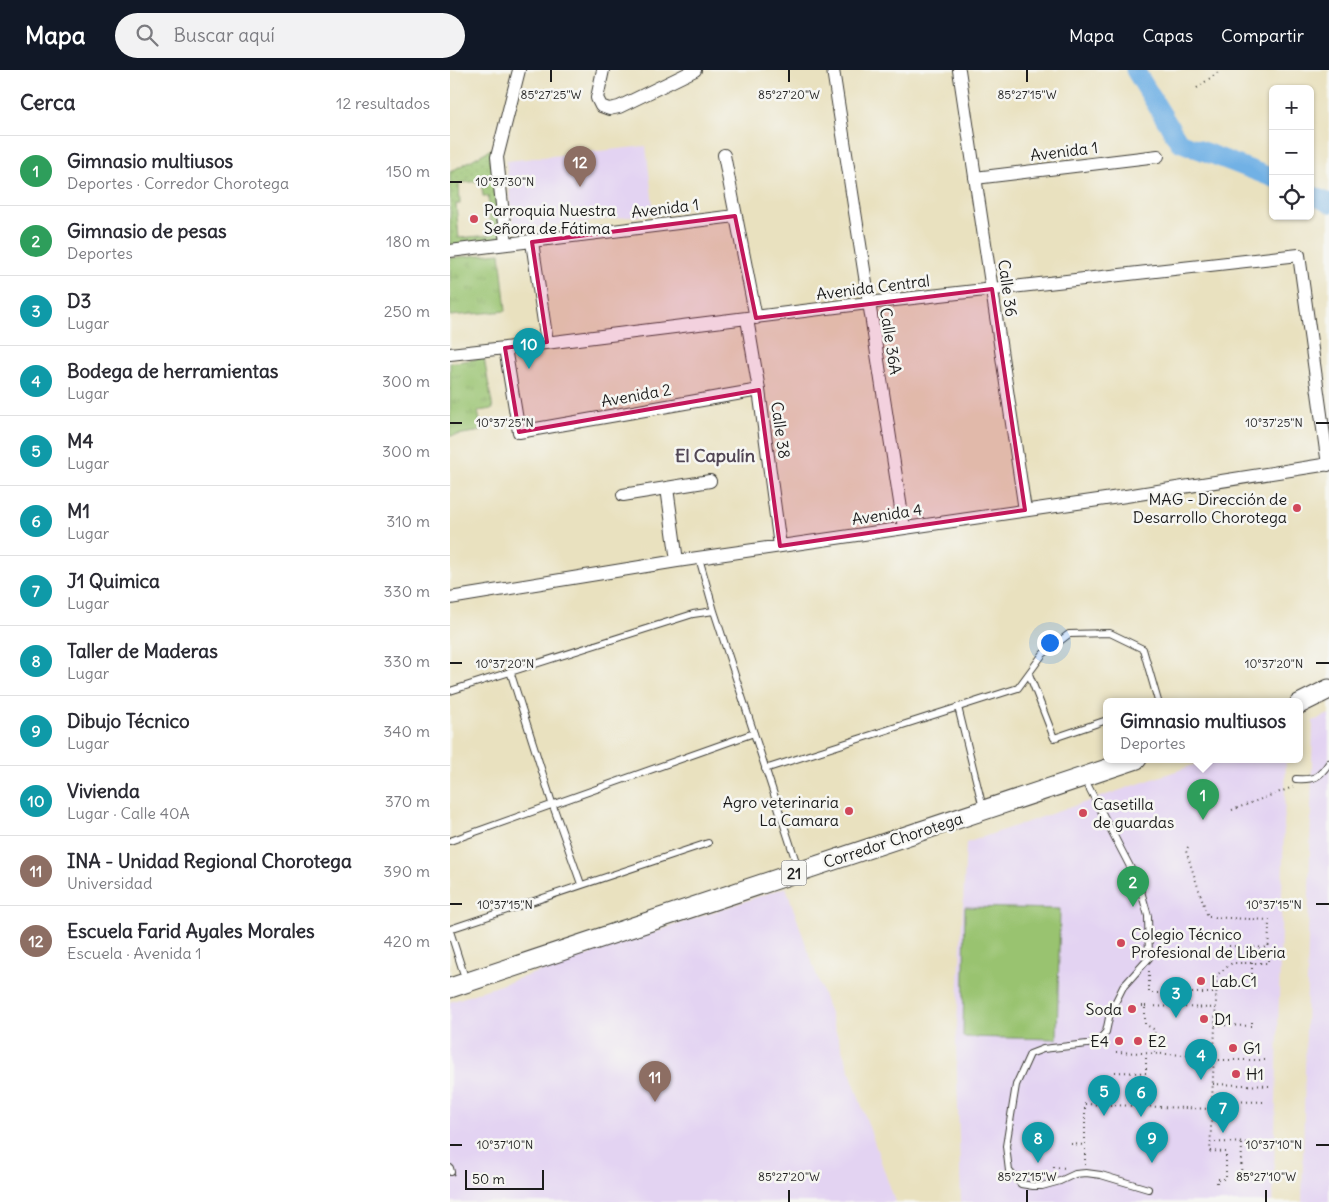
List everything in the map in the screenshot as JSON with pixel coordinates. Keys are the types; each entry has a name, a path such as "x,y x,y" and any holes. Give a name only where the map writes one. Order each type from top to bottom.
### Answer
{"main road":[{"path":"1303,702 1329,689"},
{"name":"Corredor Chorotega","path":"458,985 1084,777 1121,763"}],"street":[{"path":"506,244 497,157 519,70"},
{"path":"603,70 598,98 600,106 609,109 619,107 694,70"},
{"name":"Calle 36A","path":"833,70 904,528"},
{"name":"Calle 36","path":"959,70 1025,510"},
{"name":"Calle 38","path":"724,156 736,216 751,318 780,546"},
{"name":"Avenida 1","path":"975,178 1158,156"},
{"name":"Avenida 1","path":"450,251 736,216"},
{"path":"532,242 547,342"},
{"name":"Avenida Central","path":"450,354 868,303 1299,255 1329,464"},
{"name":"Avenida 2","path":"505,348 519,432 759,390"},
{"name":"Avenida 4","path":"450,598 677,561 1126,496 1329,464"},
{"path":"623,495 710,481"},
{"path":"666,488 677,561"}],"lane":[{"path":"699,558 714,611 799,872"},
{"path":"450,691 693,614 714,611"},
{"path":"766,769 1018,688 1043,654 1069,634 1110,633 1143,649 1157,698"},
{"path":"510,671 552,803 581,884"},
{"path":"1029,674 1054,738 1103,723"},
{"path":"958,707 984,810"},
{"path":"450,841 552,803 754,733"},
{"path":"1296,783 1311,780 1323,773 1329,763"},
{"path":"1084,777 1139,884 1148,916 1149,958 1123,987 1110,1013 1106,1032 1096,1043 1043,1049 1030,1054 1016,1085 1006,1146 1009,1171 1022,1184 1042,1186 1075,1174 1086,1174 1101,1175 1148,1189"},
{"path":"458,985 450,930 581,884 708,843"}],"path":[{"path":"1197,88 1221,70"},
{"path":"1232,810 1296,783"},
{"path":"1188,847 1186,851 1208,917 1269,920 1268,963 1232,963 1217,975 1210,1153 1226,1152 1226,1179 1217,1179 1217,1184"},
{"path":"1229,946 1268,948"},
{"path":"1149,958 1148,993 1217,993"},
{"path":"1252,963 1252,974"},
{"path":"1154,1053 1155,1030 1145,1024 1143,1006 1216,1008"},
{"path":"1215,1025 1252,1026 1252,1022"},
{"path":"1116,1052 1214,1056"},
{"path":"1115,1072 1146,1073 1146,1053"},
{"path":"1214,1060 1268,1060"},
{"path":"1213,1084 1271,1086"},
{"path":"1212,1101 1265,1102"},
{"path":"1084,1169 1085,1104 1212,1109"},
{"path":"1210,1142 1265,1144"},
{"path":"1241,1180 1242,1143"},
{"path":"1071,1144 1085,1144"},
{"path":"1052,1167 1068,1168"}],"highlighted area":[{"path":"735,216 756,318 992,289 1025,510 780,546 759,390 519,432 505,348 547,342 532,242"}],"shaded area":[{"path":"646,146 654,214 514,230 506,161"},
{"path":"1329,714 1329,1202 1302,1202 1313,721"},
{"name":"Colegio Técnico Profesional de Liberia","path":"1199,763 1286,763 1273,1202 961,1202 956,1043 966,843"},
{"path":"786,887 895,1202 450,1202 450,1002"}],"green space":[{"path":"493,148 502,241 450,247 450,172","holes":["481,181 483,196 488,196 491,235 459,238 456,204 460,204 459,183"]},
{"path":"500,253 506,311 450,316 450,258"},
{"path":"484,358 493,409 478,411 482,431 450,436 450,363"},
{"path":"965,907 1060,909 1057,1039 963,1037"}],"waterway":[{"path":"1135,70 1179,142 1269,176"},
{"path":"1314,196 1329,203"}],"place":[{"name":"Escuela Farid Ayales Morales","path":"580,187"},
{"name":"Parroquia Nuestra Señora de Fátima","path":"474,219"},
{"name":"Vivienda","path":"529,369"},
{"name":"MAG - Dirección de Desarrollo Chorotega","path":"1297,508"},
{"name":"Agro veterinaria La Camara","path":"849,811"},
{"name":"Casetilla de guardas","path":"1083,813"},
{"name":"Gimnasio multiusos","path":"1203,820"},
{"name":"Gimnasio de pesas","path":"1133,907"},
{"name":"Colegio Técnico Profesional de Liberia","path":"1121,943"},
{"name":"Lab.C1","path":"1201,981"},
{"name":"Soda","path":"1132,1009"},
{"name":"D3","path":"1176,1018"},
{"name":"D1","path":"1204,1019"},
{"name":"E4","path":"1119,1041"},
{"name":"E2","path":"1138,1041"},
{"name":"G1","path":"1233,1048"},
{"name":"H1","path":"1236,1074"},
{"name":"Bodega de herramientas","path":"1201,1080"},
{"name":"INA - Unidad Regional Chorotega","path":"655,1102"},
{"name":"M4","path":"1104,1116"},
{"name":"M1","path":"1141,1117"},
{"name":"J1 Quimica","path":"1223,1133"},
{"name":"Taller de Maderas","path":"1038,1163"},
{"name":"Dibujo Técnico","path":"1152,1163"}],"district":[{"name":"El Capulín","path":"715,455"}]}
